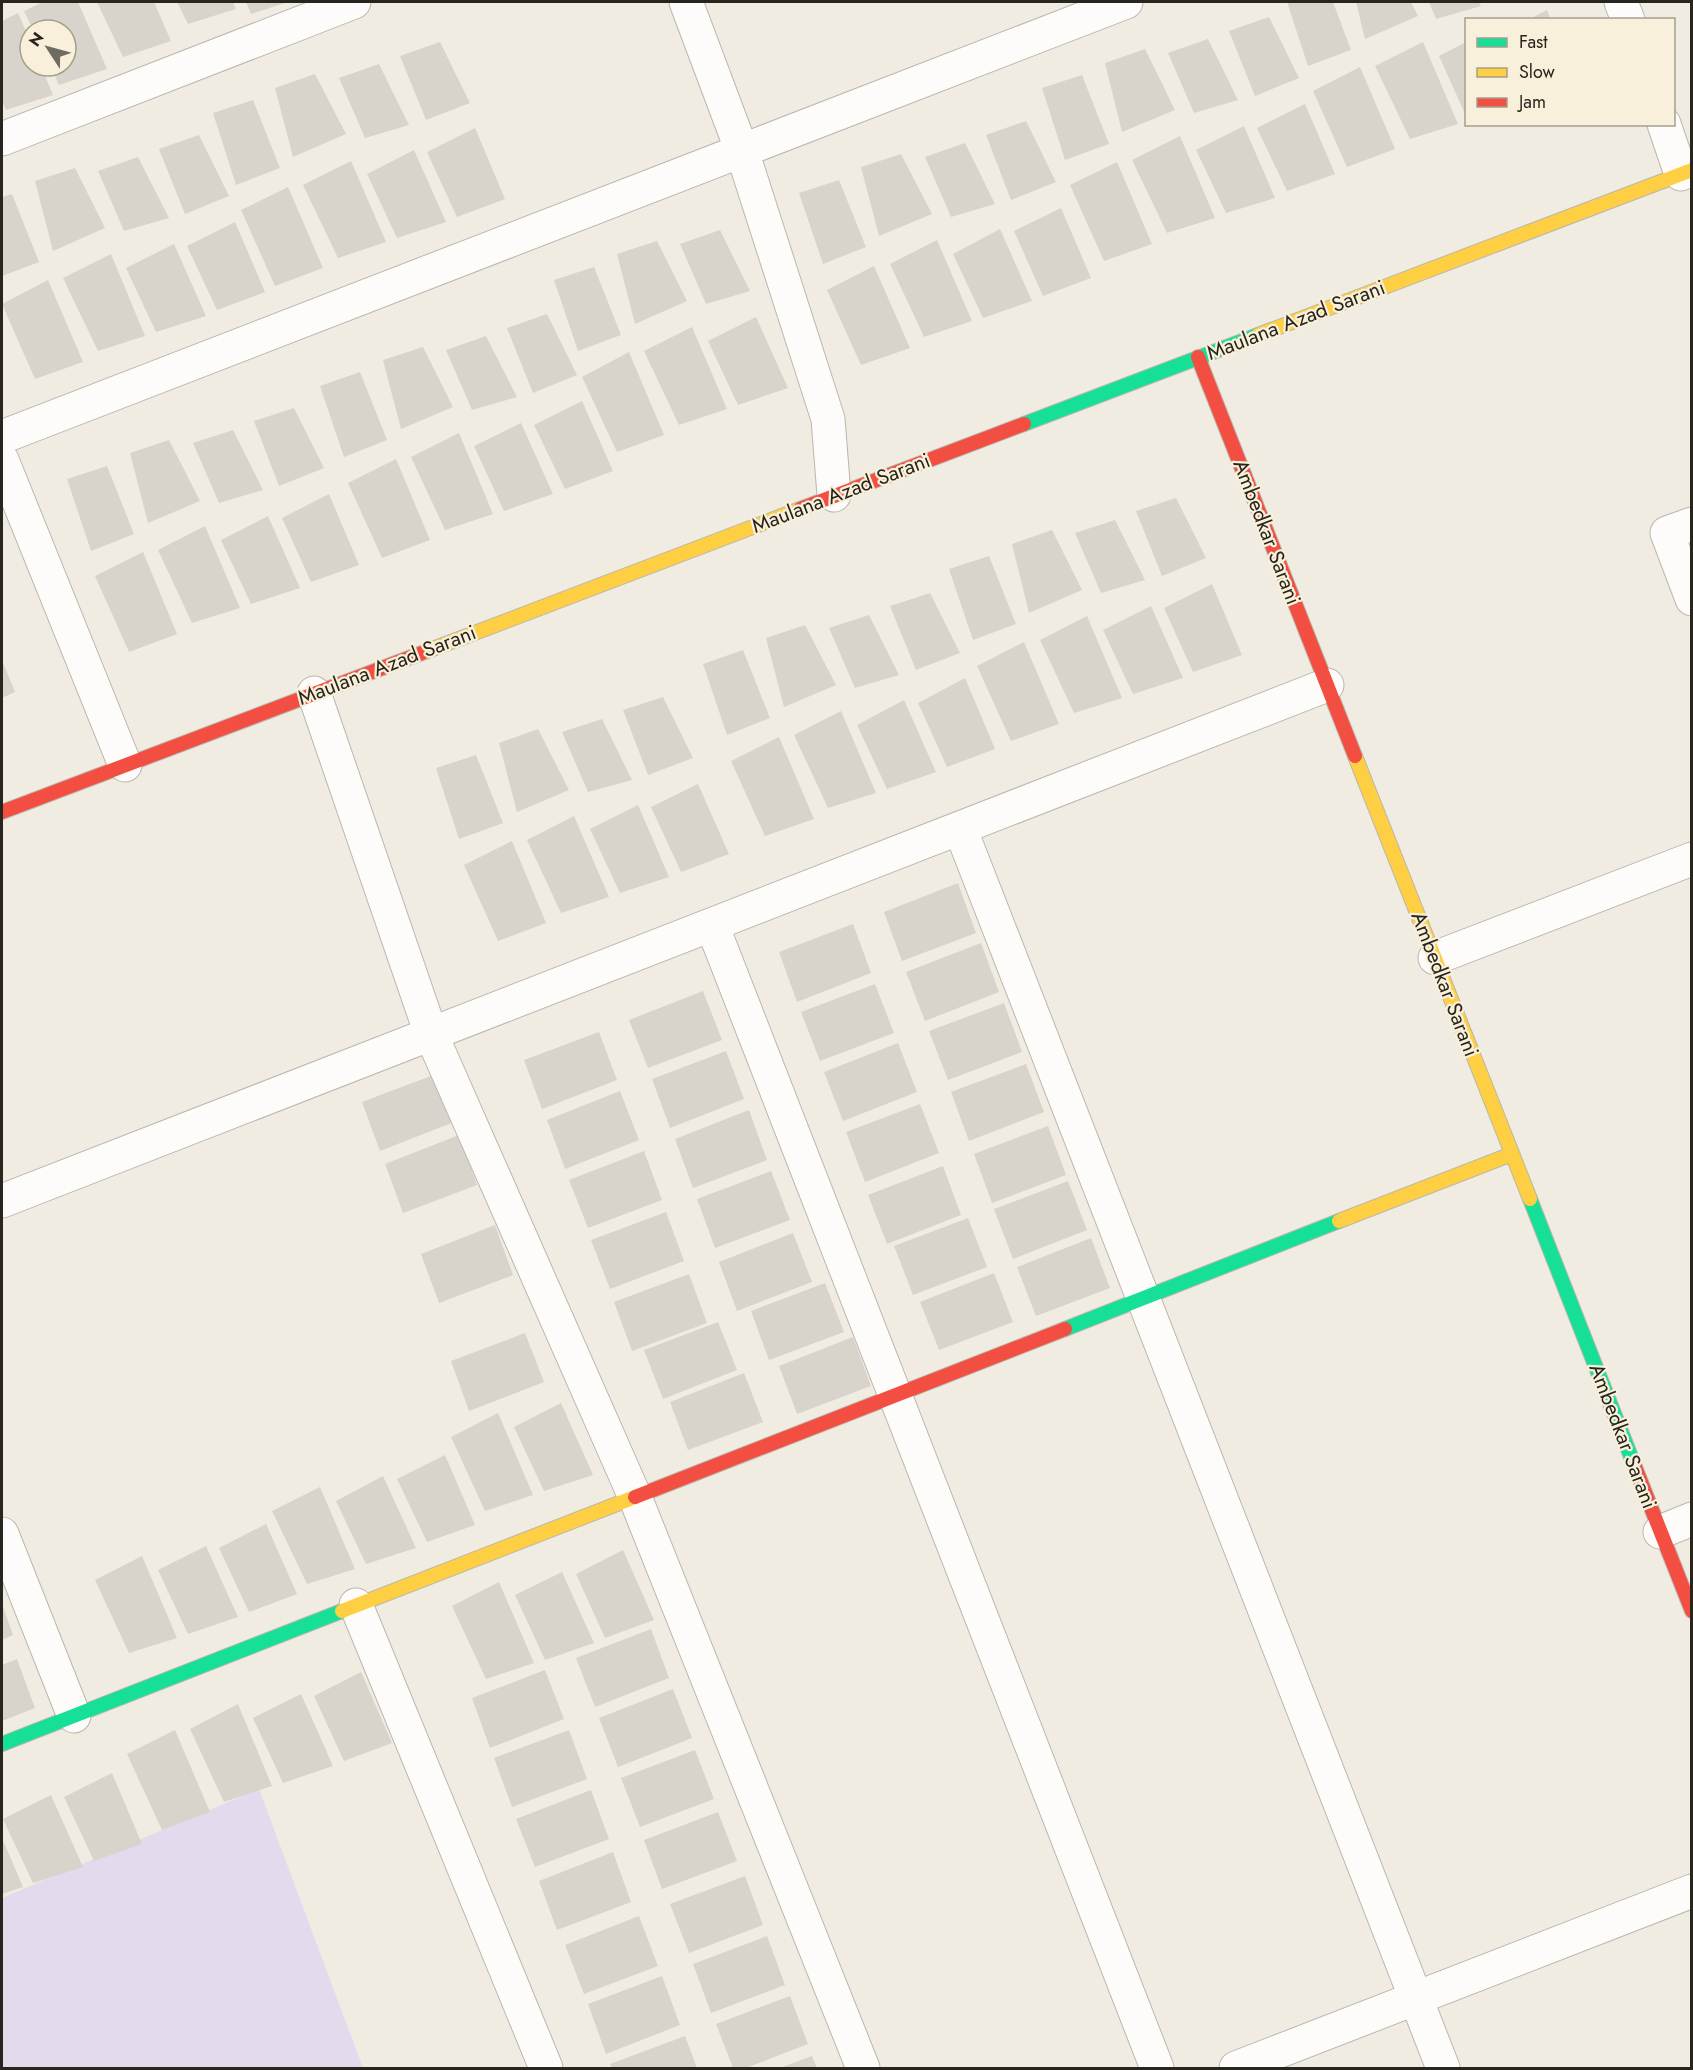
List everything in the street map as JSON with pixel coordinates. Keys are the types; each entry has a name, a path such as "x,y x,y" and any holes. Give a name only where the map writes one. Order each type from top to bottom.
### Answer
{"street":[{"path":"2,139 354,2"},
{"path":"686,2 741,151 828,419 834,495"},
{"path":"2,437 741,151 1076,11 1126,2"},
{"path":"1621,2 1627,18"},
{"path":"1665,126 1686,172"},
{"name":"Maulana Azad Sarani","path":"2,812 1686,172"},
{"name":"Ambedkar Sarani","path":"1198,357 1692,1611"},
{"path":"2,460 125,765"},
{"path":"1692,524 1667,533 1692,599"},
{"path":"2,1201 1327,685"},
{"path":"314,693 431,1034 635,1497 863,2068"},
{"path":"960,828 1443,2068"},
{"path":"1435,958 1692,859"},
{"path":"712,925 1157,2068"},
{"path":"2,1744 1512,1154"},
{"path":"1660,1532 1692,1519"},
{"path":"2,1534 74,1716"},
{"path":"356,1605 546,2068"},
{"path":"1236,2068 1692,1891"}],"shaded area":[{"path":"259,1789 363,2068 2,2068 2,1898"}],"building":[{"path":"43,2 78,2 107,69 59,85 56,78 78,78 78,18 27,18 24,11"},
{"path":"97,2 154,2 171,41 123,57"},
{"path":"177,2 233,2 236,9 188,24"},
{"path":"246,2 288,2 251,14"},
{"path":"1287,2 1333,2 1351,50 1308,66"},
{"path":"1356,2 1411,2 1418,16 1365,39"},
{"path":"1429,2 1479,2 1481,6 1436,19"},
{"path":"1547,10 1550,18 1532,18"},
{"path":"18,13 20,18 18,18 18,78 46,78 53,95 6,110 2,101 2,21"},
{"path":"1269,17 1299,78 1255,96 1229,31"},
{"path":"1208,39 1238,100 1194,113 1168,53"},
{"path":"440,42 470,103 426,120 400,56"},
{"path":"1423,42 1458,124 1410,139 1375,66"},
{"path":"1465,43 1465,114 1439,56"},
{"path":"1145,49 1175,110 1122,132 1105,63"},
{"path":"379,64 409,125 365,138 339,78"},
{"path":"1360,67 1395,149 1347,167 1313,91"},
{"path":"315,74 346,134 293,157 275,88"},
{"path":"1082,75 1109,144 1065,160 1042,88"},
{"path":"253,100 280,168 236,185 213,113"},
{"path":"1305,104 1335,174 1287,191 1257,128"},
{"path":"1026,121 1056,182 1011,200 986,135"},
{"path":"1244,126 1275,198 1226,213 1196,150"},
{"path":"475,128 505,199 457,217 427,152"},
{"path":"199,135 229,196 185,214 159,149"},
{"path":"1180,136 1215,218 1167,233 1132,160"},
{"path":"965,143 995,204 951,217 925,157"},
{"path":"414,150 446,222 397,238 367,174"},
{"path":"901,154 932,214 879,236 861,167"},
{"path":"138,157 169,218 124,231 98,171"},
{"path":"351,161 386,242 338,258 303,185"},
{"path":"1117,162 1152,244 1104,261 1070,185"},
{"path":"75,168 105,228 53,251 35,181"},
{"path":"839,180 866,247 823,264 799,193"},
{"path":"288,187 323,268 275,286 241,210"},
{"path":"12,194 39,262 2,276 2,197"},
{"path":"1061,208 1091,278 1043,296 1014,231"},
{"path":"235,222 265,292 217,310 187,246"},
{"path":"1000,229 1032,301 983,318 953,254"},
{"path":"720,230 750,291 706,304 680,244"},
{"path":"937,240 972,321 924,337 890,264"},
{"path":"657,241 687,301 635,324 617,254"},
{"path":"174,244 206,316 156,332 126,268"},
{"path":"111,254 145,336 98,351 63,278"},
{"path":"874,266 910,348 861,365 827,290"},
{"path":"594,267 621,335 578,351 554,280"},
{"path":"48,280 83,362 35,379 2,304"},
{"path":"547,314 577,375 533,393 507,328"},
{"path":"756,317 788,388 738,405 708,341"},
{"path":"692,327 727,409 679,425 644,351"},
{"path":"486,336 517,397 472,410 446,350"},
{"path":"423,347 453,407 401,429 383,360"},
{"path":"629,352 664,435 617,452 582,377"},
{"path":"360,372 387,440 344,457 320,386"},
{"path":"582,401 613,471 565,489 534,425"},
{"path":"294,408 324,468 279,486 254,421"},
{"path":"521,423 553,494 504,511 474,446"},
{"path":"233,430 263,490 219,503 193,443"},
{"path":"459,433 493,514 445,530 411,457"},
{"path":"169,440 200,501 148,523 130,453"},
{"path":"396,459 430,540 382,558 348,483"},
{"path":"107,466 134,534 91,551 67,479"},
{"path":"329,494 359,565 311,582 282,518"},
{"path":"1176,498 1206,558 1162,576 1136,511"},
{"path":"268,516 300,588 251,604 221,540"},
{"path":"1115,520 1145,580 1101,593 1075,533"},
{"path":"205,526 240,608 192,623 158,550"},
{"path":"1052,530 1082,590 1029,613 1012,544"},
{"path":"143,552 177,634 129,652 95,576"},
{"path":"989,556 1016,624 973,640 949,569"},
{"path":"1212,584 1242,655 1193,672 1164,608"},
{"path":"930,593 960,653 916,670 890,606"},
{"path":"1151,606 1183,678 1133,694 1103,630"},
{"path":"869,615 899,675 855,688 829,628"},
{"path":"1087,616 1122,698 1074,713 1040,640"},
{"path":"805,625 836,685 784,707 766,638"},
{"path":"1024,642 1059,724 1011,741 977,666"},
{"path":"743,650 770,718 727,735 703,664"},
{"path":"2,660 15,692 2,698"},
{"path":"965,678 995,749 947,767 918,703"},
{"path":"663,697 693,758 648,775 623,710"},
{"path":"904,700 936,772 887,789 857,725"},
{"path":"841,711 876,793 828,808 794,735"},
{"path":"602,719 632,780 588,792 562,732"},
{"path":"538,729 569,790 517,812 499,743"},
{"path":"779,737 814,819 765,836 731,761"},
{"path":"476,755 503,823 459,839 436,768"},
{"path":"698,784 729,854 681,872 651,807"},
{"path":"638,805 669,877 620,893 590,829"},
{"path":"574,816 609,897 561,913 527,840"},
{"path":"512,841 546,923 498,941 464,865"},
{"path":"958,883 976,933 902,961 884,912"},
{"path":"853,924 871,973 797,1002 779,952"},
{"path":"981,943 999,992 925,1021 906,972"},
{"path":"875,984 894,1033 820,1061 801,1012"},
{"path":"703,991 722,1040 648,1068 629,1020"},
{"path":"1004,1003 1022,1052 948,1080 929,1031"},
{"path":"599,1032 617,1080 542,1109 524,1060"},
{"path":"898,1043 917,1092 843,1121 824,1072"},
{"path":"726,1051 744,1099 670,1128 652,1079"},
{"path":"1026,1064 1044,1112 969,1141 951,1092"},
{"path":"436,1074 454,1122 380,1151 362,1102"},
{"path":"620,1091 639,1140 565,1169 547,1120"},
{"path":"920,1104 939,1153 865,1182 846,1132"},
{"path":"749,1110 767,1160 693,1188 675,1139"},
{"path":"1048,1126 1066,1175 992,1203 974,1154"},
{"path":"459,1135 477,1185 403,1213 385,1164"},
{"path":"644,1151 662,1200 588,1228 569,1180"},
{"path":"943,1166 961,1215 887,1244 868,1195"},
{"path":"771,1171 790,1220 715,1248 697,1199"},
{"path":"1068,1181 1087,1230 1013,1259 994,1209"},
{"path":"666,1212 684,1261 610,1289 591,1240"},
{"path":"968,1218 987,1267 913,1295 894,1246"},
{"path":"495,1225 513,1275 439,1303 421,1254"},
{"path":"793,1233 812,1282 737,1311 719,1262"},
{"path":"1091,1238 1110,1288 1036,1316 1017,1267"},
{"path":"994,1273 1013,1322 939,1350 920,1302"},
{"path":"689,1274 707,1323 632,1351 614,1302"},
{"path":"825,1283 844,1332 769,1360 751,1311"},
{"path":"718,1322 737,1370 663,1399 644,1350"},
{"path":"525,1333 544,1382 469,1411 451,1361"},
{"path":"853,1337 871,1386 797,1414 779,1366"},
{"path":"744,1373 763,1422 688,1450 670,1402"},
{"path":"561,1403 593,1475 544,1491 514,1427"},
{"path":"498,1413 533,1495 485,1511 451,1437"},
{"path":"445,1455 475,1525 427,1542 397,1479"},
{"path":"383,1476 416,1548 366,1564 336,1501"},
{"path":"320,1487 355,1569 307,1584 272,1511"},
{"path":"266,1524 297,1594 249,1612 219,1548"},
{"path":"206,1546 238,1617 188,1634 158,1570"},
{"path":"623,1550 654,1620 605,1638 576,1574"},
{"path":"142,1556 177,1638 129,1653 95,1580"},
{"path":"562,1572 594,1643 545,1660 515,1595"},
{"path":"499,1582 534,1663 486,1679 452,1606"},
{"path":"2,1604 13,1635 2,1640"},
{"path":"651,1629 669,1678 595,1707 576,1658"},
{"path":"17,1659 35,1708 2,1721 2,1665"},
{"path":"545,1670 564,1719 490,1748 472,1698"},
{"path":"361,1672 392,1743 344,1761 314,1696"},
{"path":"673,1689 692,1738 618,1767 599,1718"},
{"path":"301,1694 333,1766 283,1783 253,1718"},
{"path":"238,1704 272,1786 224,1802 190,1729"},
{"path":"175,1730 210,1812 162,1830 127,1754"},
{"path":"569,1730 587,1779 512,1807 494,1758"},
{"path":"695,1750 714,1799 640,1827 621,1778"},
{"path":"112,1773 142,1844 94,1861 64,1797"},
{"path":"591,1790 609,1839 535,1867 516,1819"},
{"path":"51,1795 83,1867 33,1883 3,1819"},
{"path":"718,1812 737,1861 662,1889 644,1840"},
{"path":"2,1838 23,1887 2,1894"},
{"path":"613,1852 631,1902 557,1930 539,1881"},
{"path":"745,1876 763,1925 689,1953 670,1904"},
{"path":"639,1916 658,1966 584,1994 565,1945"},
{"path":"767,1936 785,1985 711,2013 693,1964"},
{"path":"662,1976 680,2025 606,2054 588,2004"},
{"path":"790,1996 808,2044 746,2068 733,2068 716,2024"},
{"path":"685,2036 697,2068 612,2068 610,2064"},
{"path":"812,2056 817,2068 780,2068"}],"traffic: fast":[{"path":"1024,424 1258,335"},
{"path":"1530,1199 1635,1467"},
{"path":"1065,1329 1339,1221"},
{"path":"2,1744 342,1611"}],"traffic: slow":[{"path":"1258,335 1692,170"},
{"path":"422,653 800,509"},
{"path":"1355,756 1530,1199"},
{"path":"1339,1221 1512,1154"},
{"path":"342,1611 635,1497"}],"traffic: jam":[{"path":"1198,357 1355,756"},
{"path":"800,509 1024,424"},
{"path":"2,812 422,653"},
{"path":"635,1497 1065,1329"},
{"path":"1635,1467 1692,1611"}]}
